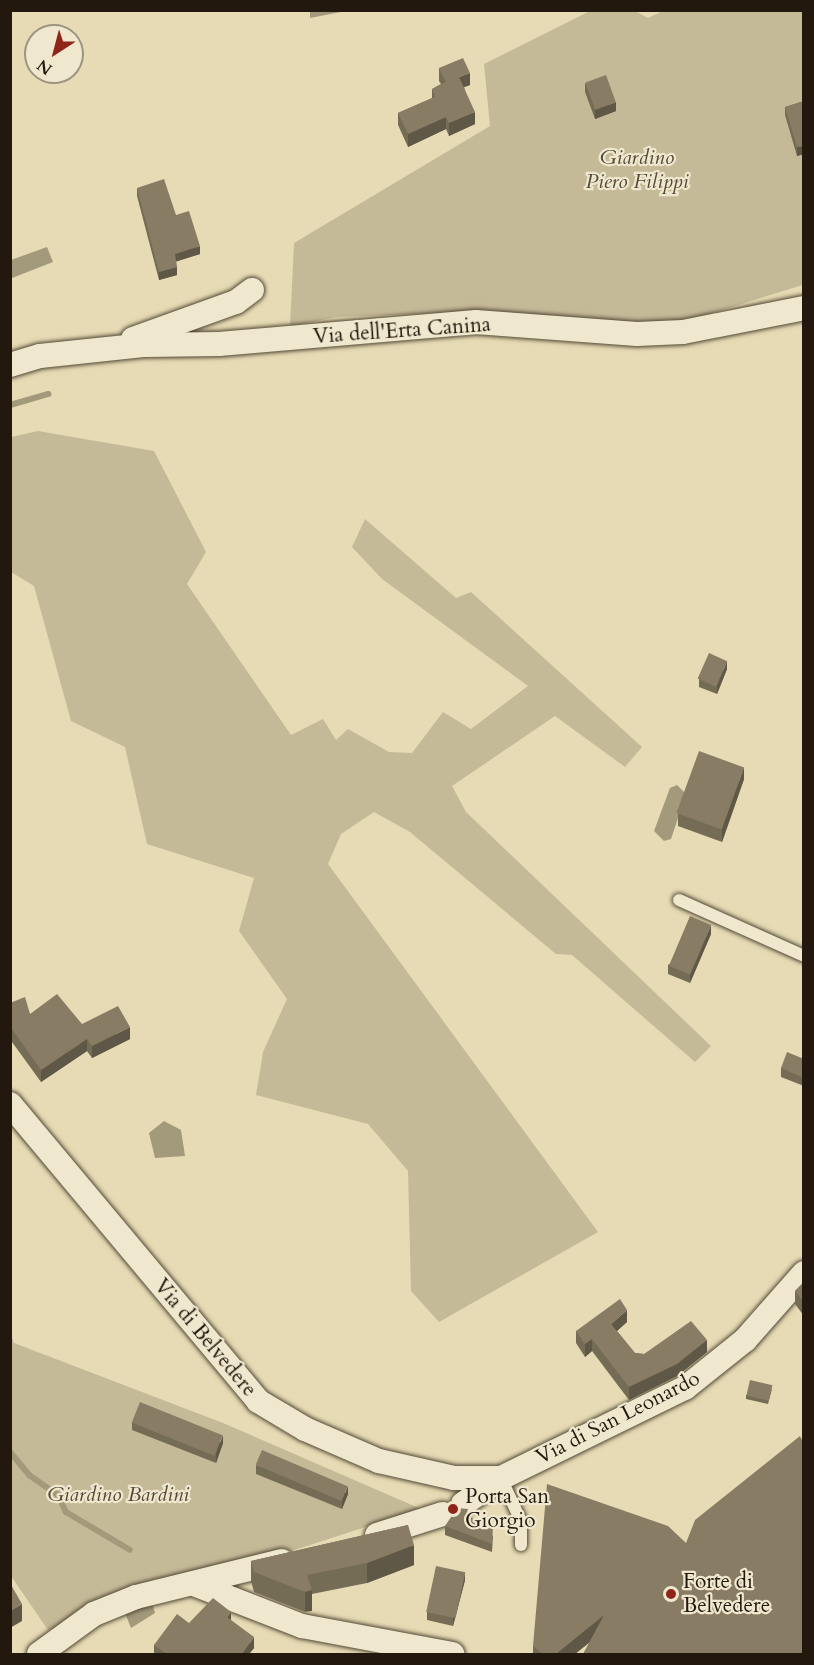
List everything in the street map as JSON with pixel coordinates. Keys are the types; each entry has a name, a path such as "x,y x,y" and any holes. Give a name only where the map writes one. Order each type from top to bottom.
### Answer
{"street":[{"name":"Via dell'Erta Canina","path":"105,349 236,302 252,290"},
{"name":"Via dell'Erta Canina","path":"10,365 40,356 105,349 476,322 637,334 683,332 804,308"},
{"name":"Via di Belvedere","path":"10,1104 258,1401 305,1429 380,1461 454,1478 501,1478"},
{"name":"Via di San Leonardo","path":"356,1541 453,1509 501,1478 685,1389 745,1340 804,1273"},
{"path":"39,1654 94,1614 301,1555"},
{"path":"194,1584 302,1626 452,1654"}],"lane":[{"path":"679,900 804,956"},
{"path":"501,1478 521,1521 521,1545"}],"green space":[{"name":"Giardino Piero Filippi","path":"590,11 635,11 648,18 663,11 803,11 803,285 676,324 465,312 337,317 290,326 294,243 490,126 484,64"},
{"path":"38,431 154,451 206,552 187,584 291,735 323,719 336,740 348,729 389,752 412,753 443,712 471,729 528,686 382,579 352,547 365,519 456,598 471,592 642,747 625,767 555,716 452,786 466,812 711,1046 695,1062 572,955 556,954 410,832 374,812 341,834 328,864 598,1232 439,1322 411,1291 408,1171 368,1124 256,1095 263,1052 287,999 239,931 254,878 147,844 125,747 71,721 34,586 11,572 11,437"},
{"name":"Giardino Bardini","path":"10,1333 14,1343 223,1423 421,1509 48,1630 11,1576"}],"shaded area":[{"path":"310,11 346,11 310,18"},
{"path":"47,247 53,262 12,278 11,260"},
{"path":"677,785 686,794 671,839 664,841 654,831 670,788"},
{"path":"164,1121 181,1130 185,1156 155,1158 149,1133"},
{"path":"152,1603 155,1613 131,1628 125,1613"}],"building":[{"path":"463,58 470,73 459,77 475,112 449,123 446,117 408,134 398,113 435,97 432,89 446,82 439,68"},
{"path":"606,75 616,102 595,110 585,83"},
{"path":"804,101 804,146 797,147 785,107"},
{"path":"164,179 176,215 189,211 200,246 175,254 177,267 159,272 137,188"},
{"path":"709,653 727,661 716,687 698,679"},
{"path":"699,751 744,767 722,829 676,813"},
{"path":"690,916 711,925 690,975 669,966"},
{"path":"57,994 82,1024 118,1006 130,1027 92,1046 87,1039 41,1070 12,1029 10,1030 10,1003 25,997 30,1014"},
{"path":"787,1052 804,1059 804,1078 781,1068"},
{"path":"804,1282 804,1303 795,1291"},
{"path":"620,1299 627,1310 611,1324 635,1353 644,1354 691,1321 707,1340 677,1364 629,1387 592,1339 585,1344 576,1331"},
{"path":"750,1380 772,1385 769,1401 746,1396"},
{"path":"140,1402 223,1435 214,1456 132,1422"},
{"name":"Forte di Belvedere","path":"800,1436 804,1444 804,1654 583,1654 604,1615 556,1654 543,1654 533,1646 547,1484 668,1526 686,1543 695,1520"},
{"path":"262,1450 348,1486 341,1501 256,1465"},
{"path":"457,1508 468,1509 466,1515 493,1527 492,1544 445,1526"},
{"path":"408,1525 414,1545 367,1563 307,1575 312,1590 305,1592 254,1572 251,1561"},
{"path":"436,1566 465,1572 456,1618 426,1612"},
{"path":"10,1583 22,1604 10,1611"},
{"path":"213,1598 231,1612 227,1617 254,1637 242,1654 167,1654 154,1645 177,1614 189,1623"}],"waterway":[{"path":"10,405 48,394"},
{"path":"10,1452 29,1475 58,1495 66,1512 130,1550"}],"place":[{"name":"Porta San Giorgio","path":"453,1509"},
{"name":"Forte di Belvedere","path":"671,1594"}]}
